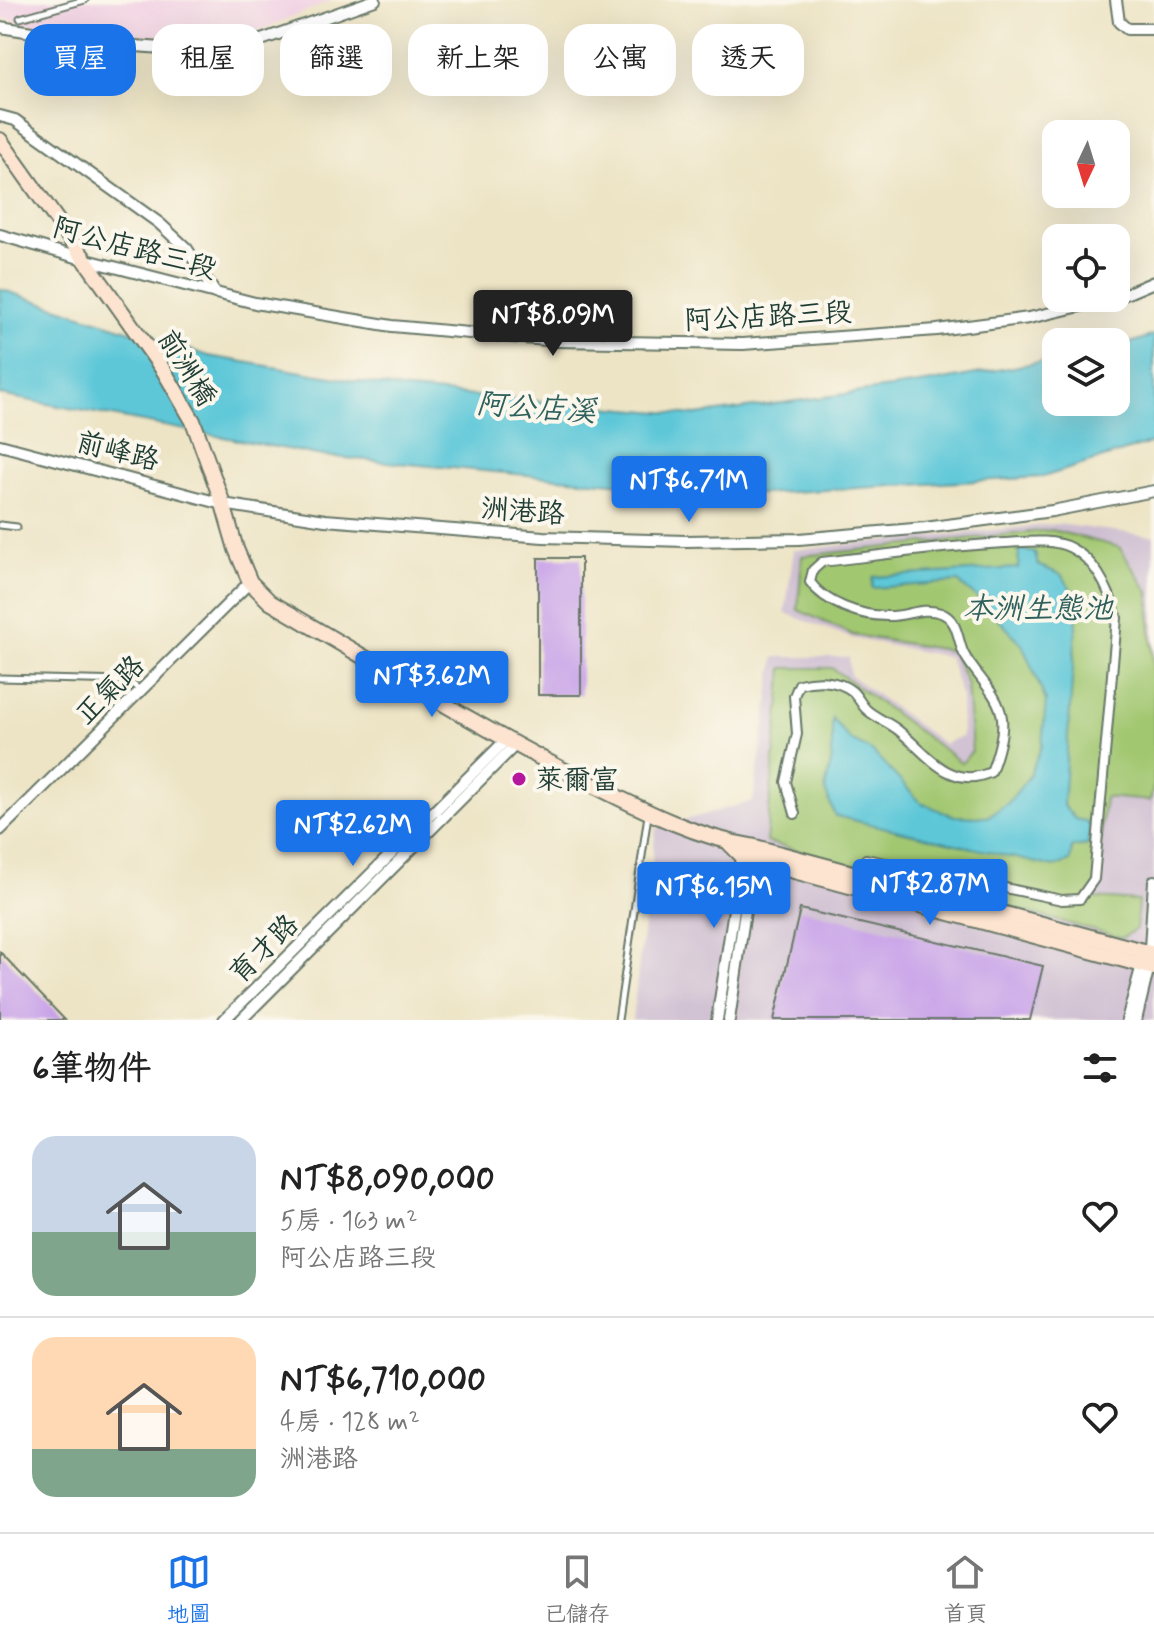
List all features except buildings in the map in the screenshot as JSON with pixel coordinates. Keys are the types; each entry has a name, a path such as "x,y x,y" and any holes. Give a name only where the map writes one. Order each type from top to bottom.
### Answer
{"main road":[{"path":"0,140 83,259"},
{"name":"前洲橋","path":"83,259 164,371 193,421 250,582"},
{"path":"250,582 270,602 510,743 648,813 745,851 1149,961"}],"street":[{"path":"0,27 108,44 189,50 247,45 375,0"},
{"path":"1116,0 1119,22 1127,29 1154,29"},
{"path":"0,116 15,120 159,223 187,249 215,293"},
{"name":"阿公店路三段","path":"0,235 255,303 392,326 501,337 603,343 743,344 952,328 1055,312"},
{"name":"阿公店路三段","path":"1130,292 1154,282"},
{"name":"前峰路","path":"0,445 223,504"},
{"name":"洲港路","path":"223,504 325,520 543,537 686,541 799,539 925,528 1052,511 1154,491"},
{"path":"795,814 786,782 797,734 794,696 799,684 813,680 833,682 852,691 866,710 886,720 943,770 962,778 976,779 991,772 997,756 1002,719 996,701 962,650 956,627 944,614 926,610 887,616 856,610 820,596 810,582 813,570 822,562 958,545 1052,542 1073,548 1092,564 1110,592 1117,618 1094,879 1089,888 1080,899 1062,900 866,859"},
{"name":"正氣路","path":"0,830 250,582"},
{"name":"育才路","path":"224,1020 510,743"},
{"name":"育才路","path":"241,1020 510,743"},
{"path":"717,1020 745,851"},
{"path":"729,1020 745,851"},
{"path":"1136,1020 1149,961 1154,881"},
{"path":"1127,1020 1149,961"}],"lane":[{"path":"20,18 85,0"},
{"path":"0,525 17,527"},
{"path":"0,678 128,681 142,691"},
{"path":"618,1020 648,813"}],"shaded area":[{"path":"0,0 333,0 264,28 264,24 152,24 152,35 136,35 136,24 26,24 0,17"},
{"path":"1056,524 1154,536 1154,1020 632,1020 656,828 753,801 775,657 849,657 850,675 944,744 962,736 961,696 949,657 851,638 785,613 794,550"}],"green space":[{"path":"1052,530 1119,547 1149,592 1154,683 1154,785 1150,801 1105,797 1094,898 1138,901 1136,929 1122,938 766,842 783,668 832,668 962,763 972,751 967,685 953,651 853,635 798,610 802,556"}],"water":[{"name":"阿公店溪","path":"0,289 209,356 408,390 696,415 933,382 1042,362 1042,416 1130,416 1130,343 1154,335 1154,442 1043,477 742,495 323,456 0,395"},
{"name":"本洲生態池","path":"1019,549 1035,553 1038,565 1062,575 1078,600 1063,805 1075,819 1090,822 1088,845 1072,847 1070,861 1054,867 835,816 825,790 832,758 832,718 849,739 872,751 921,803 954,816 987,817 1008,803 1030,775 1042,745 1046,701 1022,644 958,582 872,588 873,577 1018,568"}],"place":[{"name":"萊爾富","path":"519,779"}]}
